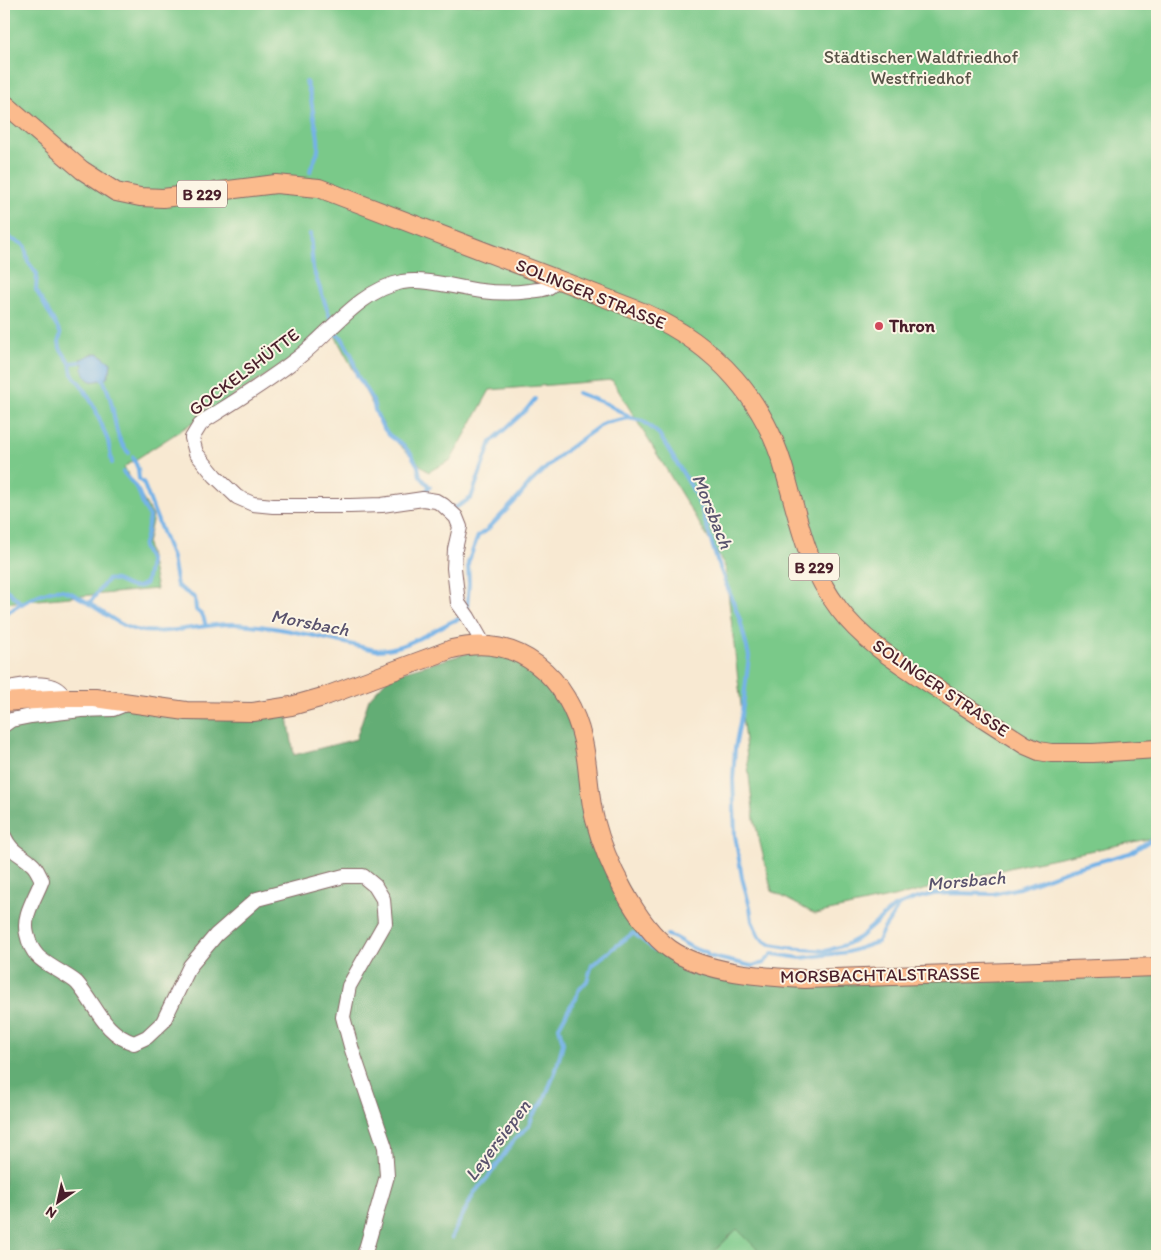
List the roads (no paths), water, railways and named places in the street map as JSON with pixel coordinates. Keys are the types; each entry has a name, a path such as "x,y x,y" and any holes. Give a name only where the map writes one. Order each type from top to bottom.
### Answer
{"main road":[{"name":"SOLINGER STRASSE","path":"4,103 82,170 116,192 140,197 163,198 276,184 319,188 557,279 668,324 700,345 734,377 761,413 778,449 803,541 818,575 839,610 862,636 881,651 1025,745 1039,751 1067,754 1157,749"},
{"name":"MORSBACHTALSTRASSE","path":"4,702 95,698 186,711 253,712 279,708 322,697 446,650 462,646 484,645 509,650 528,659 547,673 565,695 580,728 584,744 592,807 607,852 631,903 644,924 660,942 682,956 706,965 747,974 805,979 960,972 1157,967"}],"street":[{"name":"GOCKELSHÜTTE","path":"484,645 456,595 454,568 455,549 460,528 459,521 443,504 436,500 424,499 382,505 350,506 273,506 253,504 237,497 215,476 196,452 192,438 200,425 293,362 360,303 383,288 412,282 450,285 482,291 521,292 548,288 557,279"},
{"path":"4,689 21,685 52,686 66,698"},
{"path":"4,725 11,720 31,716 81,710 112,709 129,703"},
{"path":"4,836 16,854 34,866 42,880 36,897 26,915 26,933 34,954 76,982 106,1026 122,1039 134,1042 148,1037 163,1022 190,966 216,935 257,899 344,876 363,876 375,886 383,899 385,923 349,986 344,1017 352,1050 385,1147 387,1176 364,1256"}],"water":[{"path":"98,353 111,363 110,371 107,378 91,381 84,374 82,369 84,367 80,359"}],"waterway":[{"path":"306,82 311,97 318,140 317,153 310,172"},
{"path":"4,229 11,239 23,244 25,247 28,262 37,274 36,290 61,334 59,340 60,348 70,363 72,374 82,386 95,408 108,441 112,463"},
{"path":"310,234 313,269 331,320"},
{"path":"335,333 342,338 352,356 357,375 373,401 382,426 389,435 403,445 418,466 420,476 430,487 424,493 427,494"},
{"path":"70,363 80,362"},
{"path":"103,379 110,399 115,425 121,442 129,453"},
{"path":"578,393 607,404 630,417"},
{"path":"453,507 455,508 471,498 491,442 526,410 535,399"},
{"name":"Morsbach","path":"467,608 468,563 478,536 487,530 530,483 560,455 604,423 628,418 643,421 659,434 692,488 701,508 717,560 740,620 749,656 743,706 735,748 733,779 735,835 752,921 759,936 765,941 771,945 789,948 826,951 845,945 860,937 894,907 917,898 934,894 993,894 1019,888 1071,869 1130,853 1157,836"},
{"path":"133,457 138,469 139,479 143,482 172,558 177,586 195,598 196,610 203,616 206,626"},
{"path":"89,604 107,580 117,580 135,587 146,583 150,562 143,547 149,516 137,489 123,472"},
{"path":"4,587 22,604"},
{"name":"Morsbach","path":"4,614 29,600 55,590 74,594 116,621 136,630 161,631 223,624 253,625 288,630 376,650 406,644 459,619 464,614"},
{"name":"Leyersiepen","path":"667,935 706,952 708,956 752,966 764,963 772,954 801,958 848,952 878,942 898,906"},
{"name":"Leyersiepen","path":"451,1238 474,1193 489,1176 514,1140 529,1126 533,1115 543,1102 556,1070 563,1043 559,1027 576,999 578,991 587,981 592,965 633,933 655,950"}],"place":[{"name":"Thron","path":"879,326"}],"park label":[{"name":"Städtischer Waldfriedhof Westfriedhof","path":"921,67"}]}
